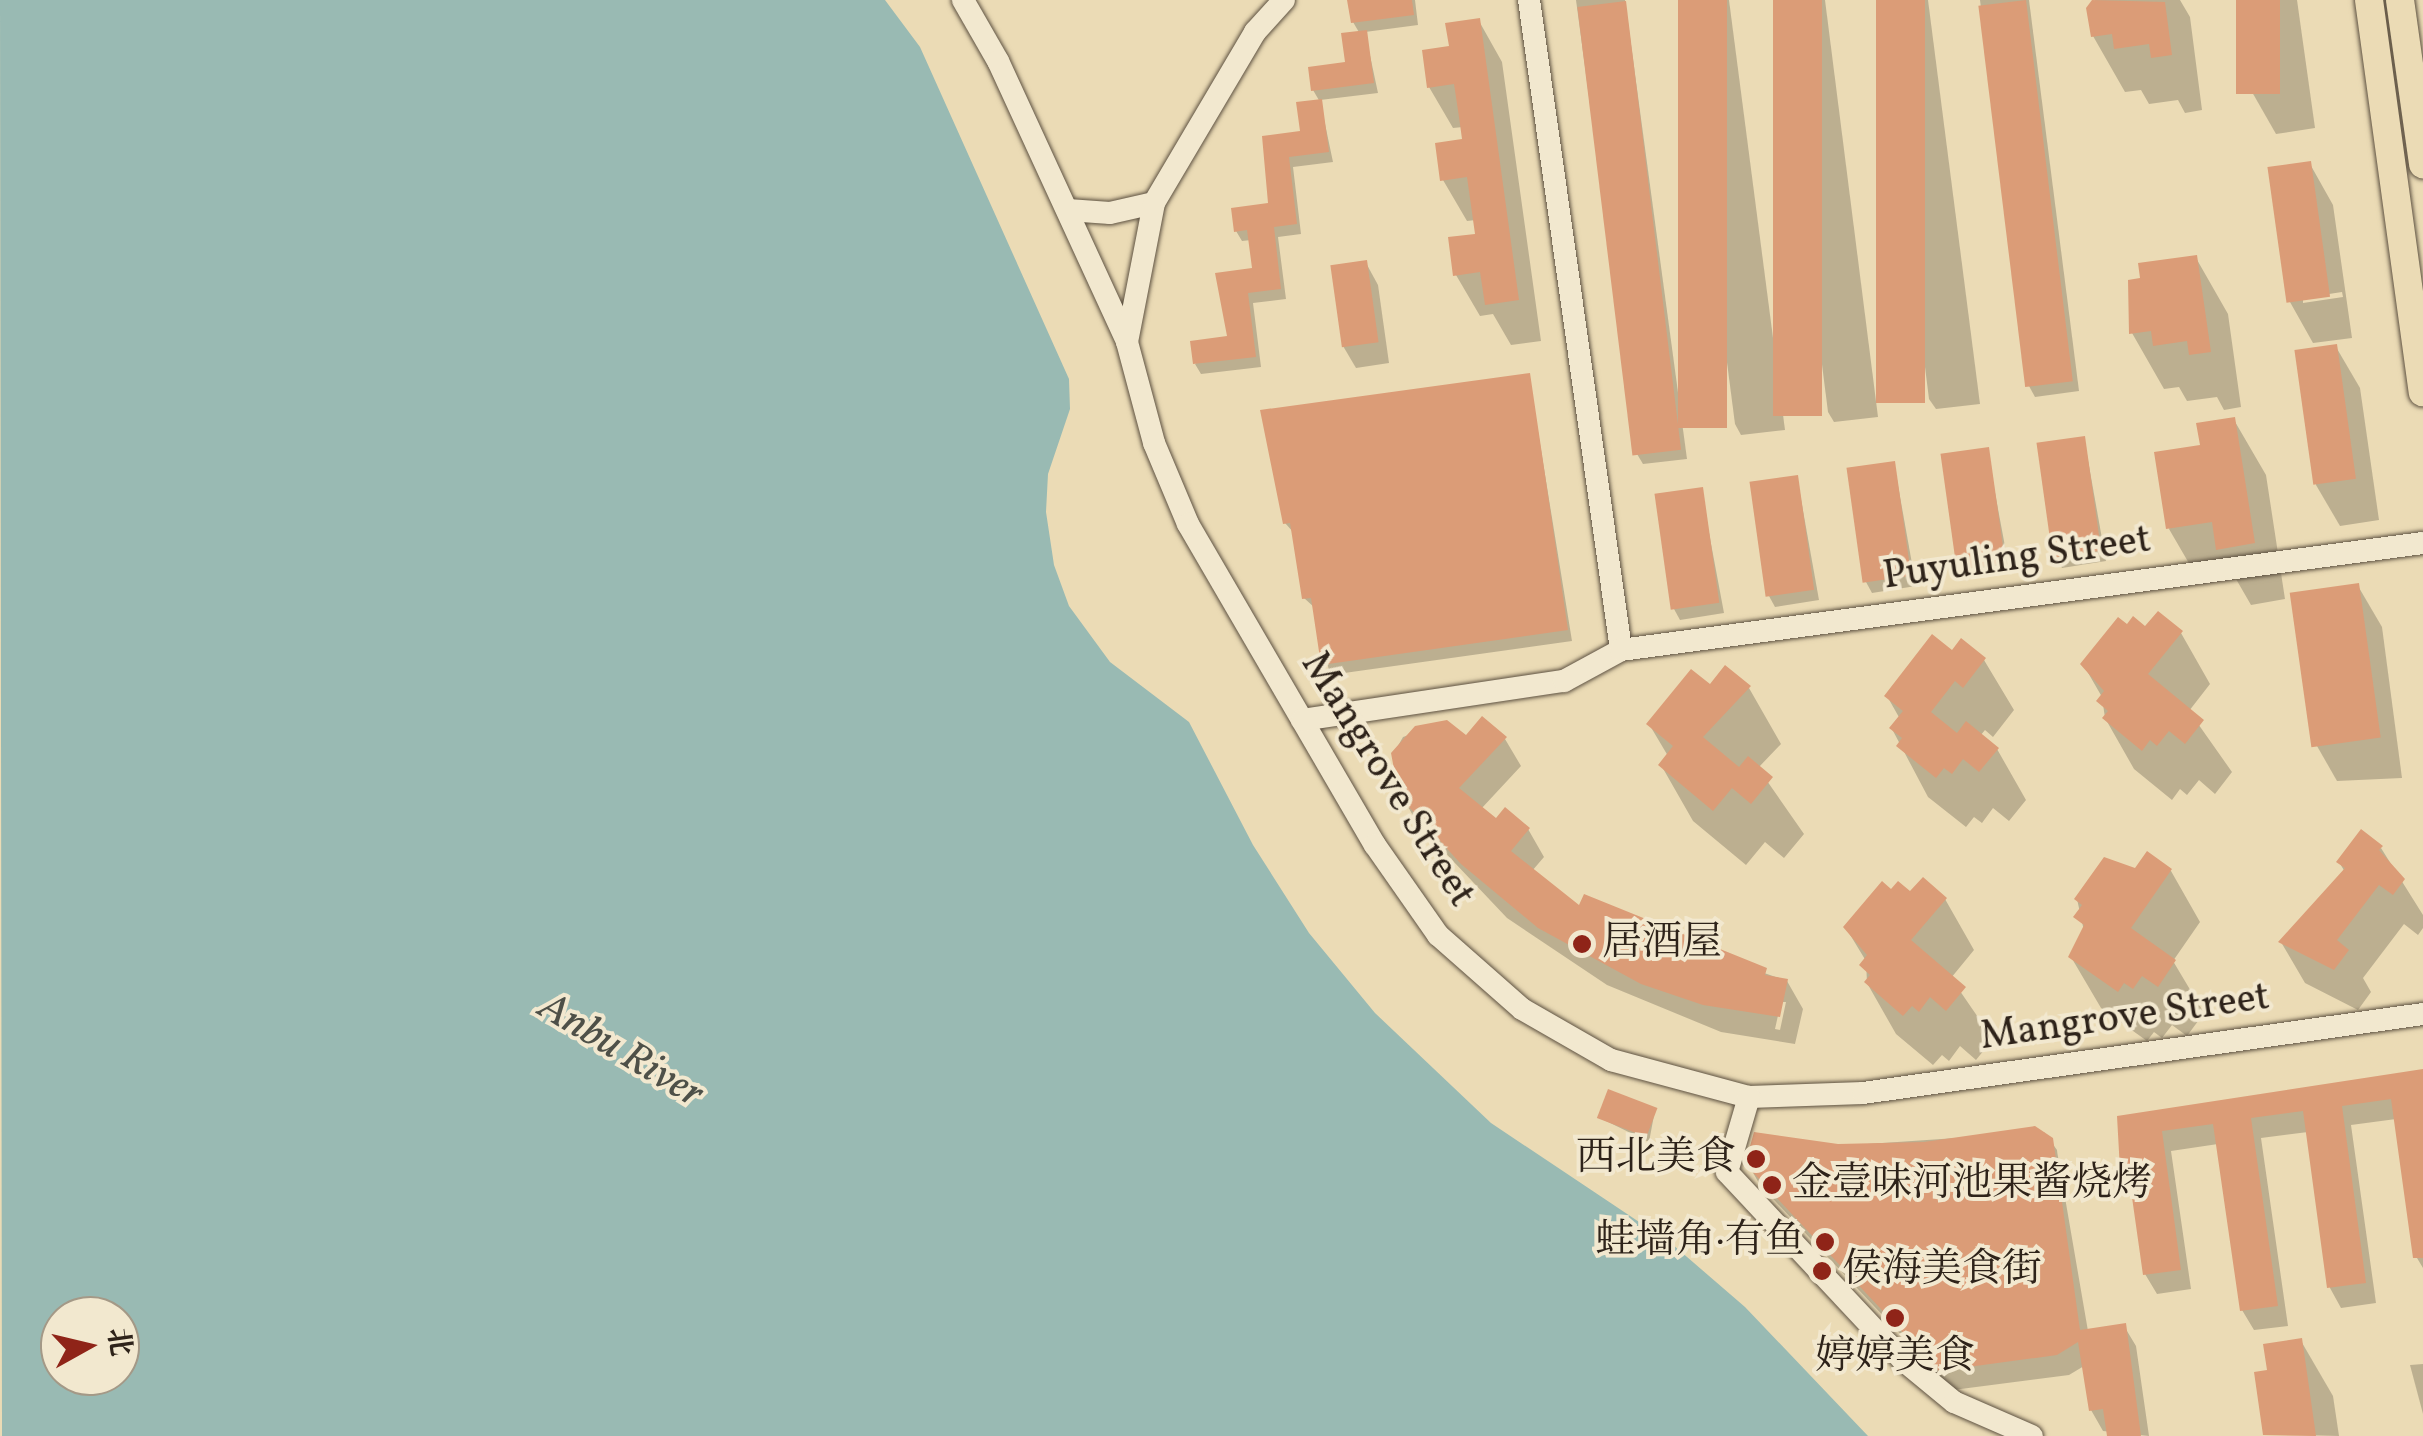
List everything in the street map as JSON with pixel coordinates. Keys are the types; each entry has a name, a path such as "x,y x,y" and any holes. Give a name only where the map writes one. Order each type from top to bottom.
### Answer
{"main road":[{"path":"2370,0 2419,330 2423,392"},
{"path":"2400,0 2423,164"}],"street":[{"name":"Mangrove Street","path":"963,0 1068,210 1127,342 1149,427 1188,524 1375,845 1438,935 1522,1009 1611,1060 1749,1097 1863,1093 2423,1014"},
{"path":"1127,342 1154,203 1254,32 1284,0"},
{"path":"1530,0 1621,650"},
{"path":"1068,210 1110,214 1154,203"},
{"name":"Puyuling Street","path":"1302,720 1564,681 1621,650 2423,543"},
{"path":"1749,1097 1727,1172 1903,1360 1954,1402 2032,1436"}],"water":[{"name":"Anbu River","path":"0,0 885,0 920,47 1069,379 1070,409 1048,474 1046,512 1054,565 1069,606 1110,662 1189,722 1253,845 1309,933 1375,1013 1491,1123 1672,1244 1745,1307 1868,1436 2,1436"}],"building":[{"path":"1347,0 1412,0 1414,15 1351,23"},
{"path":"1678,0 1727,0 1727,428 1678,428"},
{"path":"1773,0 1822,0 1822,416 1773,416"},
{"path":"1876,0 1925,0 1925,403 1876,403"},
{"path":"2026,0 2073,381 2025,387 1978,6"},
{"path":"2092,0 2165,2 2172,55 2151,58 2149,44 2114,49 2112,34 2091,37 2086,8"},
{"path":"2236,0 2280,0 2280,94 2236,94"},
{"path":"1626,1 1681,450 1632,456 1577,7"},
{"path":"1480,18 1519,300 1485,305 1480,272 1453,276 1448,237 1475,234 1467,177 1440,181 1435,143 1462,139 1459,117 1454,84 1427,88 1422,50 1449,46 1445,23"},
{"path":"1367,30 1374,83 1311,91 1308,67 1345,62 1341,33"},
{"path":"1322,99 1329,152 1289,157 1297,224 1274,227 1281,289 1248,293 1256,357 1193,364 1190,341 1227,336 1215,273 1252,268 1247,230 1234,232 1231,208 1268,203 1262,136 1300,131 1296,102"},
{"path":"2311,161 2330,297 2286,303 2267,167"},
{"path":"2197,255 2211,352 2189,355 2187,341 2153,346 2151,331 2129,334 2128,280 2140,278 2138,263"},
{"path":"1367,260 1379,342 1342,347 1330,265"},
{"path":"2337,344 2356,479 2313,485 2294,350"},
{"path":"1530,373 1568,630 1321,665 1311,598 1302,599 1290,523 1283,524 1260,410"},
{"path":"2235,417 2255,543 2216,550 2212,522 2166,529 2154,452 2200,445 2196,423"},
{"path":"2085,436 2101,551 2053,558 2036,443"},
{"path":"1989,447 2005,563 1957,570 1940,454"},
{"path":"1895,461 1911,576 1863,583 1846,468"},
{"path":"1798,475 1814,590 1766,597 1749,482"},
{"path":"1703,487 1719,603 1671,610 1654,494"},
{"path":"2359,583 2381,737 2311,747 2290,593"},
{"path":"2158,611 2183,631 2148,674 2204,720 2185,744 2169,731 2157,746 2150,740 2142,751 2102,718 2108,711 2096,701 2104,691 2080,664 2118,617 2127,624 2133,616 2145,626"},
{"path":"1932,634 1952,650 1961,638 1986,658 1963,688 1955,681 1931,712 1957,733 1966,721 1999,748 1979,772 1963,759 1952,774 1944,768 1936,778 1896,746 1902,738 1889,728 1903,711 1884,696"},
{"path":"1725,665 1751,686 1703,737 1739,767 1748,756 1773,777 1751,804 1732,788 1713,811 1658,765 1673,746 1646,724 1691,669 1710,684"},
{"path":"1482,716 1507,737 1459,788 1496,818 1505,807 1530,828 1511,851 1579,905 1584,894 1767,968 1765,975 1788,979 1780,1017 1703,1005 1641,984 1538,928 1461,864 1399,796 1391,753 1415,726 1447,720 1466,735"},
{"path":"2361,829 2383,846 2379,850 2405,879 2393,895 2379,885 2337,940 2349,950 2334,970 2278,942 2345,868 2336,862"},
{"path":"2147,851 2172,869 2131,928 2176,960 2158,987 2142,976 2133,989 2124,983 2118,992 2068,957 2084,925 2073,917 2082,905 2074,899 2104,857 2135,868"},
{"path":"1923,877 1947,898 1911,940 1966,987 1946,1011 1930,997 1919,1012 1912,1006 1903,1016 1864,982 1870,975 1859,965 1867,955 1843,927 1882,881 1891,889 1898,881 1910,891"},
{"path":"2423,1069 2423,1258 2413,1258 2391,1099 2342,1106 2366,1283 2327,1288 2303,1111 2251,1118 2278,1306 2240,1311 2213,1124 2162,1131 2181,1270 2143,1275 2128,1169 2120,1170 2117,1116"},
{"path":"1608,1089 1657,1108 1646,1137 1597,1118"},
{"path":"2035,1126 2053,1138 2080,1330 2126,1323 2141,1436 2107,1436 2103,1409 2089,1411 2078,1342 2057,1355 1939,1371 1745,1164 1754,1132 1838,1144 1924,1142"},
{"path":"2302,1338 2316,1436 2263,1435 2254,1372 2267,1370 2263,1344"}],"place":[{"name":"居酒屋","path":"1582,944"},
{"name":"西北美食","path":"1756,1159"},
{"name":"金壹味河池果酱烧烤","path":"1772,1185"},
{"name":"蛙墙角·有鱼","path":"1825,1242"},
{"name":"侯海美食街","path":"1822,1271"},
{"name":"婷婷美食","path":"1895,1318"}]}
